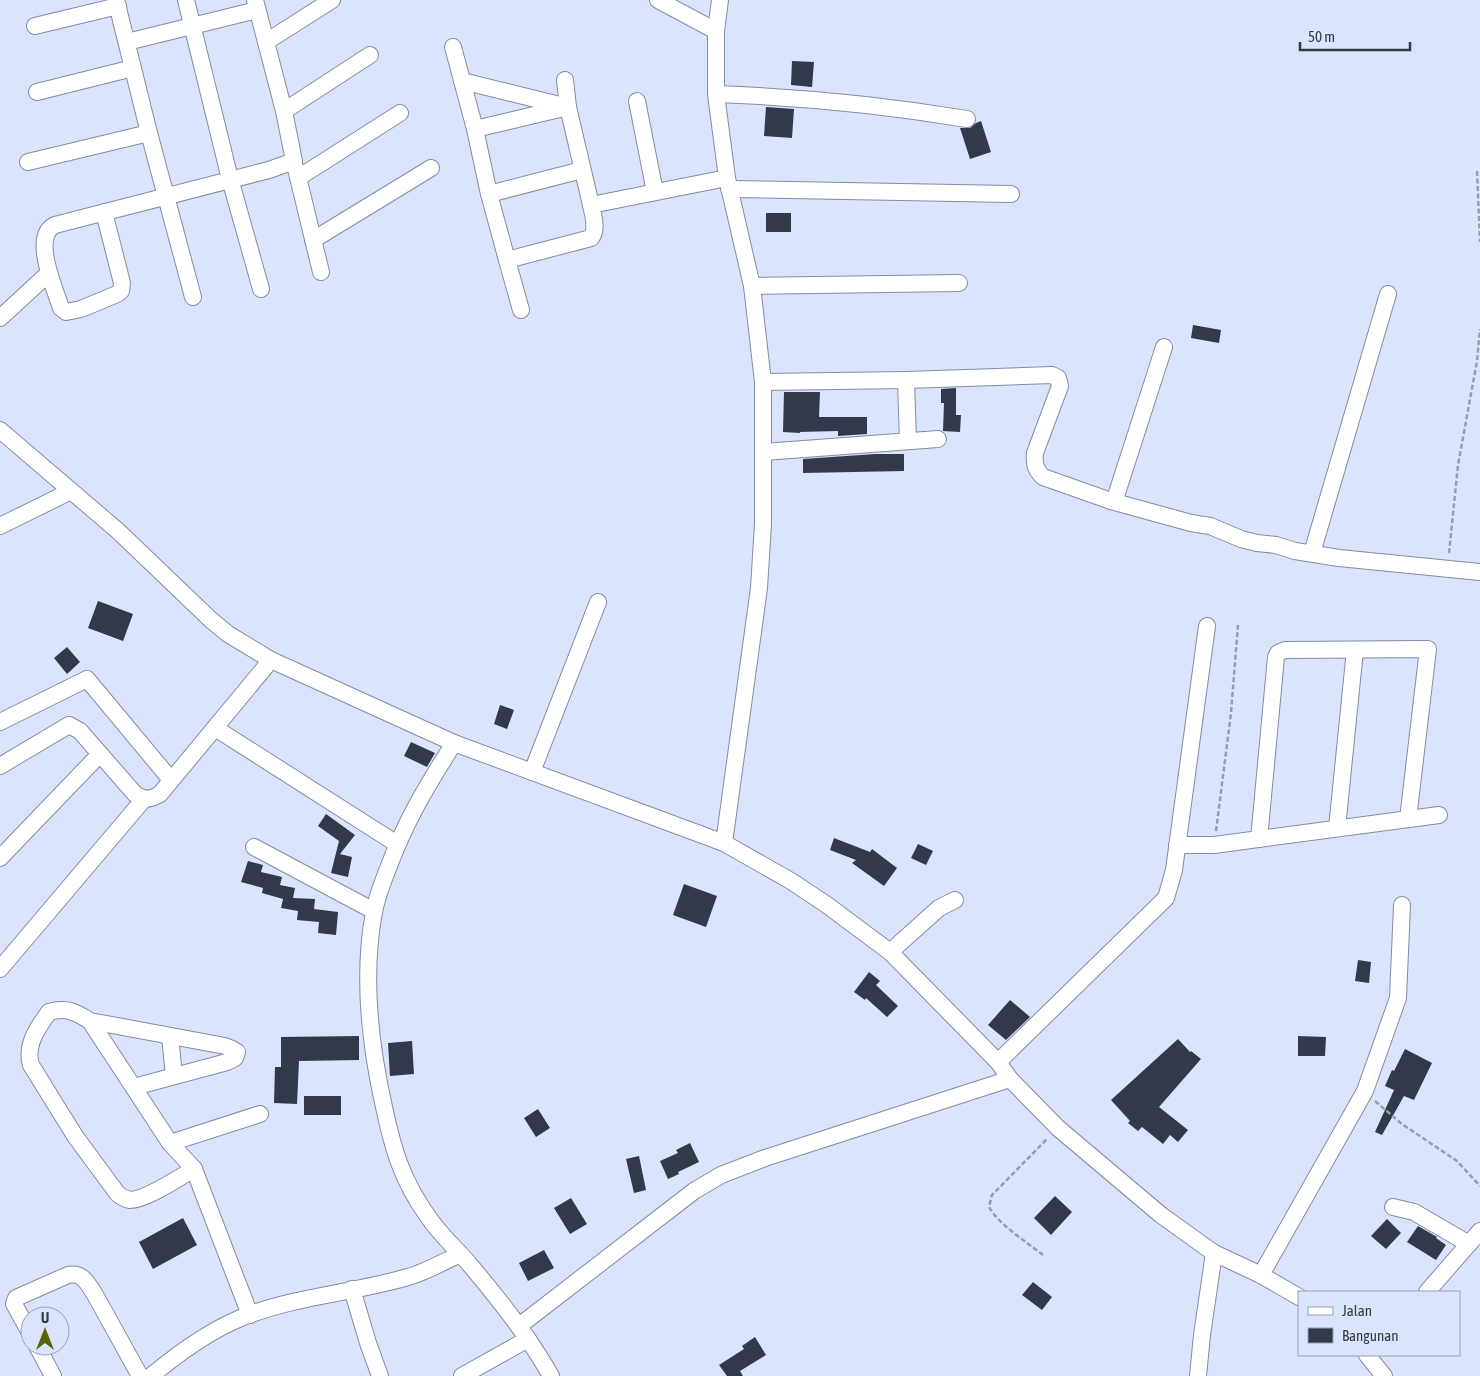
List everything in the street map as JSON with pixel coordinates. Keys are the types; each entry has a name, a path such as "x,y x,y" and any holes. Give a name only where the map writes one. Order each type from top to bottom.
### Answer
{"street":[{"path":"186,0 230,178 261,289"},
{"path":"266,42 332,0"},
{"path":"658,0 716,31"},
{"path":"720,0 716,31 716,94 728,184 752,286 763,382 764,452 763,524 759,588 724,842"},
{"path":"35,26 117,3 165,196 193,297"},
{"path":"127,42 192,26 256,5 284,111 294,162 321,272"},
{"path":"454,47 489,194 521,310"},
{"path":"284,111 370,55"},
{"path":"36,92 133,68"},
{"path":"462,80 568,107"},
{"path":"507,260 591,238 594,233 595,228 591,205 568,107 565,80"},
{"path":"716,94 787,96 967,119"},
{"path":"637,101 655,192"},
{"path":"475,129 568,107"},
{"path":"298,178 400,113"},
{"path":"28,162 149,133"},
{"path":"104,212 122,283 121,291 81,309 66,312 61,308 49,273 44,242 47,230 55,225 230,178 270,170 294,162"},
{"path":"313,240 431,168"},
{"path":"489,194 582,170"},
{"path":"591,205 655,192 728,184 1011,194"},
{"path":"0,318 49,273"},
{"path":"752,286 959,283"},
{"path":"1312,553 1388,294"},
{"path":"1112,501 1116,496 1164,347"},
{"path":"763,382 1055,376 1058,378 1060,386 1035,453 1034,463 1037,471 1043,477 1112,501 1191,523 1210,526 1241,539 1338,558 1480,572"},
{"path":"906,380 908,441"},
{"path":"0,430 118,531 211,620 228,634 271,660 454,743 724,842 791,881 827,905 890,952 998,1062 1010,1079 1058,1128 1161,1215 1214,1253 1261,1275 1298,1296"},
{"path":"764,452 938,439"},
{"path":"0,526 71,491"},
{"path":"532,772 598,602"},
{"path":"998,1062 1166,898 1174,870 1207,626"},
{"path":"1259,839 1278,653 1285,650 1428,650 1408,819"},
{"path":"1337,828 1356,650"},
{"path":"0,766 70,726 80,731 135,794 144,799 153,798 160,794 271,660"},
{"path":"0,722 87,679 171,780"},
{"path":"215,728 397,844"},
{"path":"454,743 419,800 397,844 382,882 374,912 369,966 371,1034 388,1125 400,1165 412,1190 428,1216 523,1332 551,1376"},
{"path":"0,858 100,754"},
{"path":"0,969 144,799"},
{"path":"1177,845 1214,845 1439,815"},
{"path":"254,847 374,912"},
{"path":"890,952 939,908 956,900"},
{"path":"1261,1275 1365,1091 1398,998 1402,905"},
{"path":"134,1087 227,1062 235,1058 237,1052 224,1046 90,1021 75,1012 66,1010 49,1012 33,1038 29,1058 31,1065 75,1136 109,1183 123,1198 137,1199 158,1190 194,1169"},
{"path":"90,1021 170,1143 194,1169 250,1315"},
{"path":"170,1036 174,1076"},
{"path":"462,1376 523,1332 694,1191 721,1175 765,1158 1010,1079"},
{"path":"170,1143 260,1114"},
{"path":"1393,1207 1414,1212 1475,1237 1428,1291"},
{"path":"1198,1376 1214,1253"},
{"path":"151,1376 175,1356 209,1334 250,1315 281,1305 409,1277 460,1254"},
{"path":"20,1315 14,1304 16,1298 68,1275 78,1274 86,1280 94,1293 140,1376"},
{"path":"352,1289 380,1376"},
{"path":"42,1356 53,1376"},
{"path":"1370,1356 1384,1376"}],"path":[{"path":"1477,171 1480,242"},
{"path":"1447,569 1458,466 1477,361 1480,329"},
{"path":"1214,845 1233,693 1238,625"},
{"path":"1365,1091 1402,1124 1457,1162 1480,1186"},
{"path":"1043,1255 1001,1222 989,1207 992,1196 1058,1128"}],"building":[{"path":"792,61 814,62 812,87 791,85"},
{"path":"766,107 794,109 792,138 764,136"},
{"path":"981,121 991,152 970,159 960,128 970,128"},
{"path":"766,213 791,213 791,232 766,232"},
{"path":"1193,325 1221,330 1219,343 1191,338"},
{"path":"956,388 956,415 961,415 960,432 943,431 944,403 941,403 941,389"},
{"path":"784,392 820,392 819,417 867,417 867,434 838,436 838,431 783,432"},
{"path":"904,454 904,471 803,473 803,459"},
{"path":"98,601 133,614 123,641 88,628"},
{"path":"67,647 80,662 67,674 54,658"},
{"path":"500,705 514,710 507,729 494,724"},
{"path":"411,742 435,753 427,767 404,756"},
{"path":"326,814 355,835 340,854 352,857 348,877 331,873 339,841 318,826"},
{"path":"834,838 870,852 872,849 897,868 884,886 852,863 856,860 830,850"},
{"path":"918,844 933,851 926,865 911,858"},
{"path":"248,861 263,865 261,872 282,877 280,885 295,888 293,898 315,899 314,909 338,912 336,935 318,933 319,922 297,920 298,911 281,908 283,899 262,893 263,888 241,882"},
{"path":"684,884 717,896 706,927 673,915"},
{"path":"1358,960 1371,962 1369,983 1355,981"},
{"path":"869,972 880,981 876,985 898,1006 887,1017 866,998 865,1000 854,992"},
{"path":"1010,1000 1030,1017 1006,1040 988,1025"},
{"path":"359,1036 359,1060 299,1061 297,1104 274,1103 275,1067 281,1067 281,1037"},
{"path":"1298,1036 1326,1037 1325,1056 1298,1056"},
{"path":"1178,1039 1190,1052 1201,1059 1159,1107 1188,1130 1178,1142 1170,1135 1163,1144 1142,1127 1138,1131 1128,1123 1130,1121 1111,1100"},
{"path":"412,1041 414,1074 390,1076 388,1043"},
{"path":"1405,1049 1432,1063 1414,1100 1404,1096 1382,1135 1375,1132 1394,1090 1385,1086"},
{"path":"304,1096 341,1096 341,1115 304,1115"},
{"path":"538,1109 550,1128 536,1137 524,1118"},
{"path":"690,1143 699,1162 668,1179 660,1161 678,1153 676,1150"},
{"path":"639,1156 646,1190 634,1193 626,1159"},
{"path":"1055,1196 1072,1212 1051,1235 1034,1218"},
{"path":"571,1198 587,1224 570,1234 554,1208"},
{"path":"183,1218 197,1245 153,1269 139,1242"},
{"path":"1387,1219 1401,1233 1386,1249 1371,1236"},
{"path":"1418,1226 1437,1237 1446,1245 1436,1260 1407,1242"},
{"path":"544,1250 554,1268 528,1281 519,1263"},
{"path":"1033,1282 1052,1297 1042,1310 1022,1295"},
{"path":"755,1337 766,1355 740,1371 743,1376 727,1376 719,1365 744,1349 742,1346"}]}
